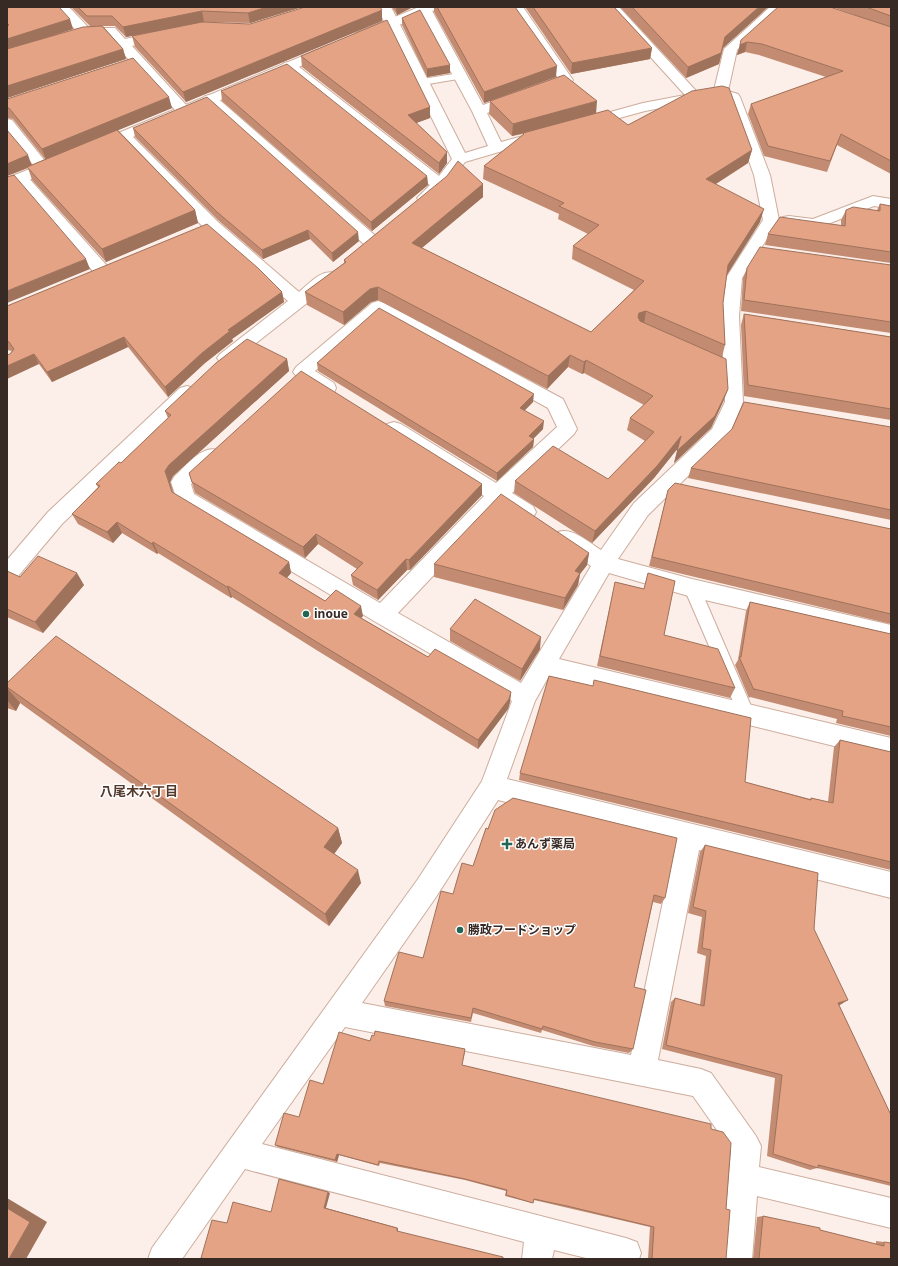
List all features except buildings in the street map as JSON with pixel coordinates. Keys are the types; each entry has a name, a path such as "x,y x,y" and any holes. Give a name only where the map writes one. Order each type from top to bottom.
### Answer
{"street":[{"path":"62,7 85,32"},
{"path":"384,7 460,159"},
{"path":"479,111 566,80 516,7"},
{"path":"612,7 695,98"},
{"path":"720,93 731,49 778,7"},
{"path":"103,271 14,181 426,8 496,147"},
{"path":"71,37 85,32 110,31 184,110"},
{"path":"123,44 174,33"},
{"path":"123,67 138,62"},
{"path":"289,66 440,185"},
{"path":"163,1259 427,888 492,787 525,697 604,563 641,510 720,433 742,404 726,367 737,317 734,278 759,251 771,220 762,175 733,97 720,93 643,107 496,147 460,159 440,185 412,209"},
{"path":"210,99 377,237 359,252"},
{"path":"7,123 44,169"},
{"path":"124,136 204,229 298,302"},
{"path":"771,220 815,224 873,201 891,204"},
{"path":"7,575 55,518 207,374 341,267"},
{"path":"343,397 296,377 378,307 556,404 567,429 498,494 382,615"},
{"path":"376,418 498,494 604,563 692,588 891,634"},
{"path":"227,440 181,482 185,498 382,615 525,697"},
{"path":"669,483 692,488"},
{"path":"544,665 891,749"},
{"path":"492,787 891,885"},
{"path":"642,1070 689,835"},
{"path":"339,1012 701,1082 746,1146 738,1259"},
{"path":"238,1152 539,1245 626,1253"},
{"path":"744,1178 891,1213"}],"lane":[{"path":"422,82 460,76"},
{"path":"692,588 746,713"}],"place":[{"name":"inoue","path":"306,614"},
{"name":"あんず薬局","path":"507,844"},
{"name":"勝政フードショップ","path":"460,930"}],"district":[{"name":"八尾木六丁目","path":"139,791"}]}
